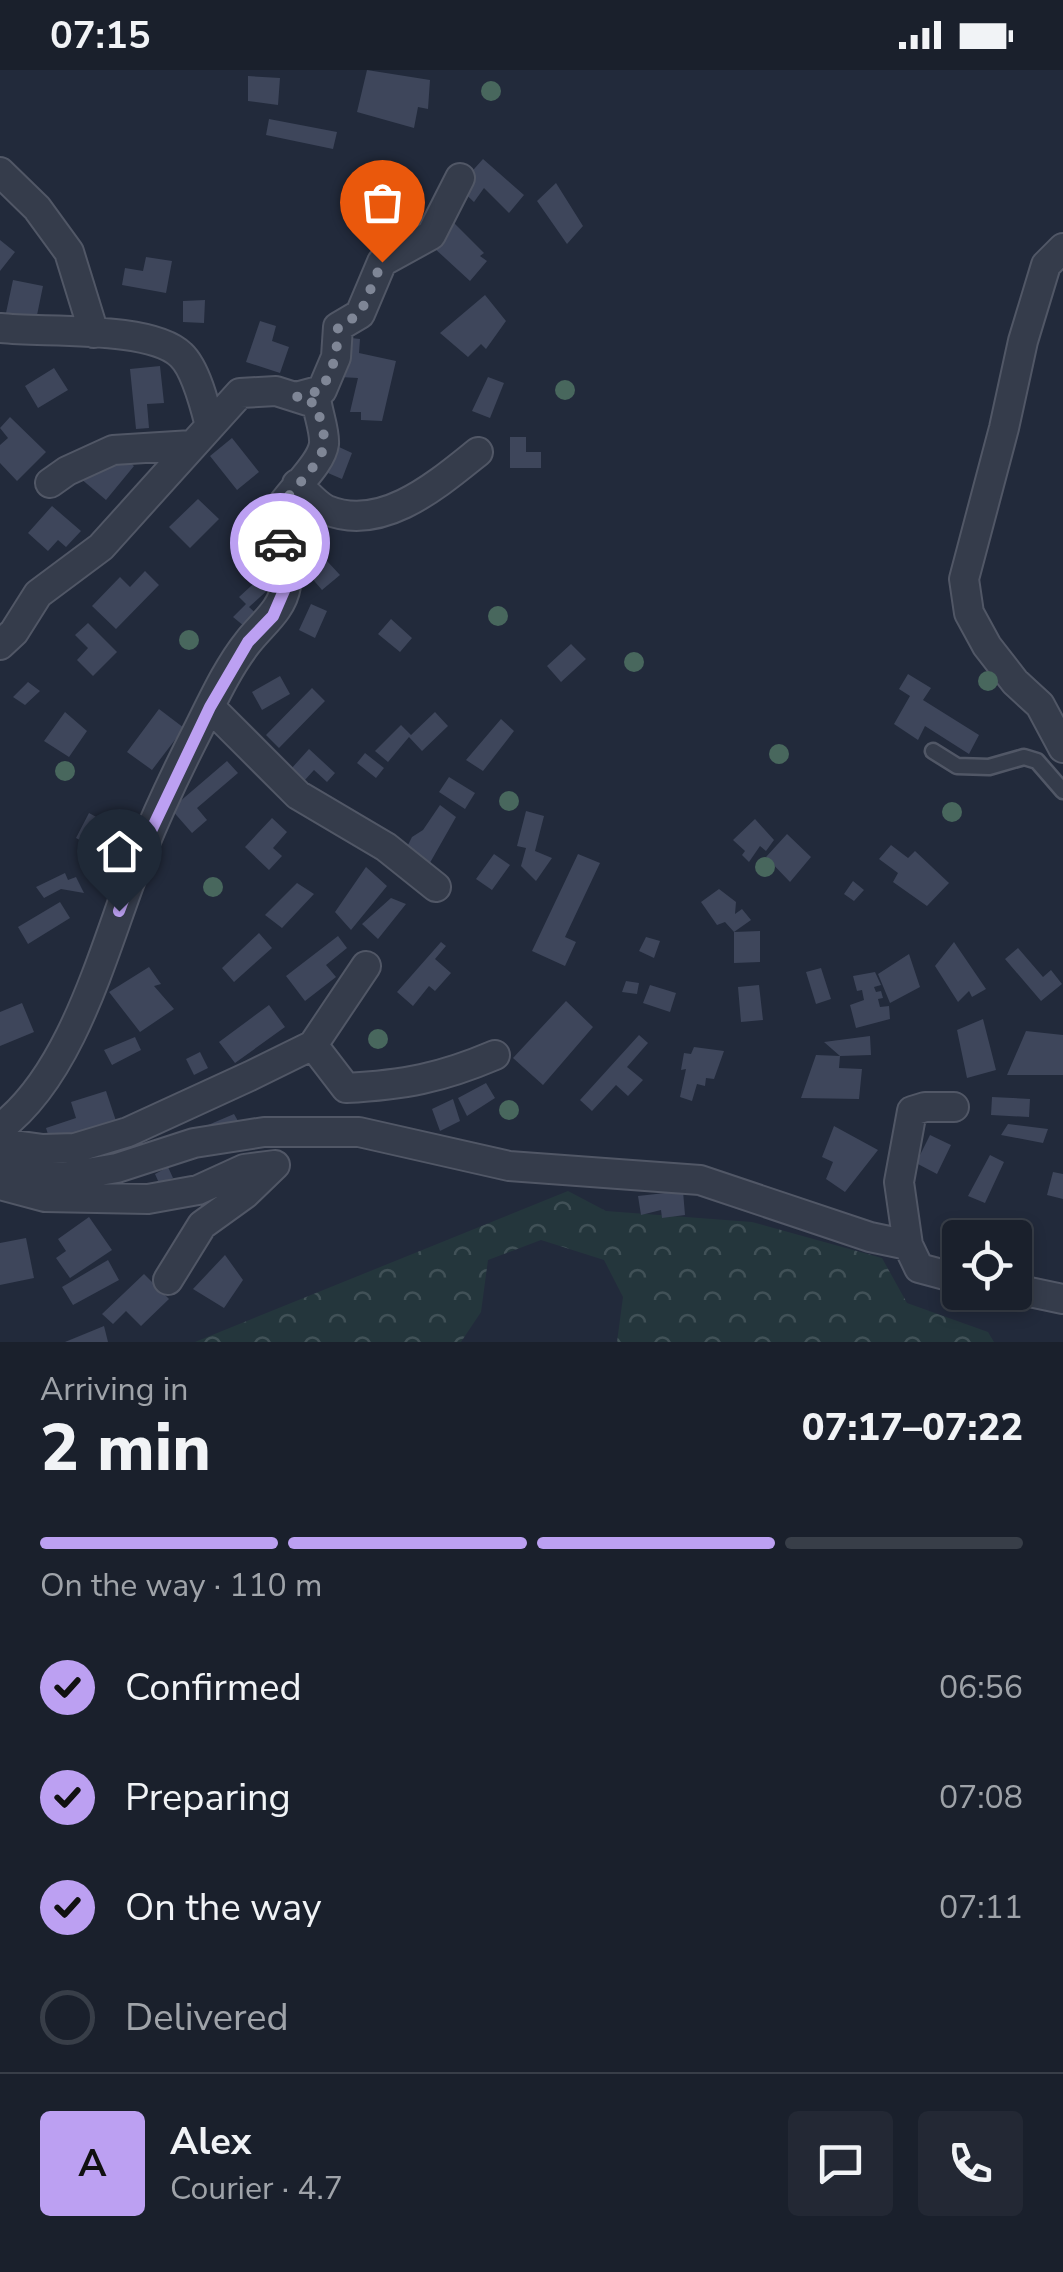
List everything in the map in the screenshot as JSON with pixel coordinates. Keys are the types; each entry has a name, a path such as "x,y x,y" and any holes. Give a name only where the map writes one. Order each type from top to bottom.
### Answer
{"street":[{"path":"0,172 37,208 69,252 94,332"},
{"path":"296,397 322,390 336,357 338,327 360,314 382,262 430,234 460,178"},
{"path":"1063,248 1046,264 1034,303 964,580 969,613 987,646 1015,682 1040,705 1063,748"},
{"path":"0,328 94,332 154,340 182,355 202,394 201,435"},
{"path":"0,645 14,632 38,594 101,547 240,393 276,391 316,404 324,446 273,519 284,556 286,586 273,616 248,642 210,707 141,852 65,1049 15,1117 0,1128"},
{"path":"50,483 113,450 201,435"},
{"path":"297,484 325,509 362,516 392,511 478,452"},
{"path":"210,707 298,795 386,847 436,887"},
{"path":"0,1143 43,1149 75,1148 128,1132 312,1045 366,966"},
{"path":"312,1045 346,1088 396,1086 449,1075 495,1056"},
{"path":"942,1275 919,1268 908,1245 899,1182 912,1111 954,1107"},
{"path":"0,1162 19,1171 64,1176 117,1168 194,1143 264,1132 358,1132 509,1166 700,1180 870,1237 908,1245"},
{"path":"0,1185 45,1196 148,1199 198,1190 244,1169 275,1165 245,1194 202,1224 168,1280"},
{"path":"1032,1292 1063,1300"}],"lane":[{"path":"933,751 957,766 990,767 1024,757 1037,761 1063,791"}],"green space":[{"path":"568,1191 606,1211 752,1222 882,1258 907,1303 988,1332 994,1342 617,1342 623,1297 604,1260 541,1240 488,1260 481,1312 461,1342 195,1342"}],"building":[{"path":"367,70 430,80 428,109 418,107 414,128 357,112"},
{"path":"248,76 280,78 278,105 248,101"},
{"path":"269,119 337,132 333,149 266,135"},
{"path":"483,159 524,195 509,213 484,188 474,202 458,187"},
{"path":"556,183 583,226 567,244 537,201"},
{"path":"452,221 484,253 480,256 487,261 470,281 433,247"},
{"path":"0,240 15,252 0,271"},
{"path":"146,257 172,261 166,293 122,285 125,268 143,271"},
{"path":"13,280 43,286 36,320 6,313"},
{"path":"485,295 506,321 486,349 481,344 468,357 440,333"},
{"path":"205,300 204,323 183,322 183,301"},
{"path":"260,321 276,326 272,341 289,347 280,373 246,362"},
{"path":"342,337 360,339 359,353 396,361 382,421 361,420 361,412 350,412 358,378 340,377"},
{"path":"160,366 164,403 147,404 149,428 136,429 130,369"},
{"path":"54,368 68,390 38,408 25,386"},
{"path":"488,377 504,383 490,418 472,411"},
{"path":"10,417 46,452 17,481 0,463 0,445 8,438 0,428"},
{"path":"510,437 526,437 526,452 541,452 541,468 510,468"},
{"path":"232,438 259,472 237,490 210,456"},
{"path":"107,445 134,466 106,500 80,478"},
{"path":"339,447 352,453 342,479 328,473"},
{"path":"198,499 219,519 190,548 169,527"},
{"path":"52,506 81,531 66,547 58,540 48,551 28,533"},
{"path":"327,561 340,575 322,590 310,576"},
{"path":"145,571 159,585 116,629 92,606 120,577 130,587"},
{"path":"260,578 271,587 249,607 266,623 255,635 233,617 246,604 239,597"},
{"path":"311,604 327,611 315,638 299,630"},
{"path":"391,619 412,638 400,652 378,634"},
{"path":"88,623 117,652 93,676 77,660 88,648 75,635"},
{"path":"571,644 586,659 561,682 547,666"},
{"path":"908,674 931,688 923,700 979,735 969,754 925,726 918,740 894,724 910,696 899,689"},
{"path":"280,676 290,694 262,710 252,692"},
{"path":"28,682 40,691 25,705 13,697"},
{"path":"312,688 325,701 279,748 266,735"},
{"path":"159,709 184,728 152,770 127,752"},
{"path":"65,712 87,731 69,757 44,741"},
{"path":"435,712 448,726 422,751 409,737 388,762 375,751 401,725 411,735"},
{"path":"501,719 514,731 483,771 466,760"},
{"path":"309,749 335,773 327,782 314,770 304,781 291,769"},
{"path":"365,753 384,768 376,778 357,763"},
{"path":"227,761 238,773 197,808 207,820 192,833 171,809"},
{"path":"449,777 475,793 465,809 439,792"},
{"path":"440,805 456,817 427,868 404,853 412,837 423,830"},
{"path":"526,811 544,816 535,851 552,858 536,881 521,866 526,848 517,846"},
{"path":"89,813 111,825 98,850 76,838"},
{"path":"272,818 287,832 273,848 282,856 269,870 245,847"},
{"path":"755,819 774,840 766,851 760,846 749,862 742,855 745,851 733,840"},
{"path":"787,834 811,857 790,882 766,857"},
{"path":"891,845 908,858 915,851 949,883 927,906 893,882 898,873 879,859"},
{"path":"494,854 510,865 492,890 476,879"},
{"path":"578,854 600,863 565,937 576,942 565,966 532,951"},
{"path":"366,867 387,886 351,930 335,912"},
{"path":"65,873 68,880 76,877 84,893 61,889 44,898 36,887"},
{"path":"853,881 864,890 854,901 844,894"},
{"path":"297,883 314,894 282,928 265,915"},
{"path":"719,889 736,902 735,914 742,909 751,920 734,932 725,922 717,925 701,902"},
{"path":"391,898 406,904 378,939 362,924"},
{"path":"60,902 70,918 28,944 18,927"},
{"path":"760,931 760,962 734,963 734,932"},
{"path":"259,933 272,948 234,982 222,968"},
{"path":"338,936 347,948 326,965 336,977 305,1001 286,976"},
{"path":"646,937 660,941 654,958 639,951"},
{"path":"441,942 446,946 435,959 451,973 435,991 429,986 413,1006 397,992"},
{"path":"954,942 986,989 972,997 969,991 958,1002 935,966"},
{"path":"1018,948 1043,977 1051,970 1062,984 1041,1001 1005,959"},
{"path":"909,954 920,987 890,1003 878,974"},
{"path":"149,967 161,984 154,986 174,1009 140,1032 109,992"},
{"path":"821,968 831,999 816,1004 806,972"},
{"path":"875,972 881,985 874,987 883,998 878,999 880,1007 889,1006 890,1019 856,1028 850,1005 864,1000 853,976"},
{"path":"626,981 639,983 637,994 622,992"},
{"path":"650,985 676,993 670,1012 643,1003"},
{"path":"759,985 763,1020 741,1022 738,987"},
{"path":"566,1001 593,1027 543,1085 513,1058"},
{"path":"22,1003 34,1032 0,1046 0,1012"},
{"path":"269,1005 285,1027 235,1063 219,1042"},
{"path":"983,1019 996,1070 967,1078 957,1030"},
{"path":"1026,1031 1063,1035 1063,1075 1007,1075"},
{"path":"639,1035 648,1043 627,1067 643,1080 628,1096 616,1085 592,1111 580,1100"},
{"path":"870,1036 871,1055 840,1056 824,1042"},
{"path":"135,1037 141,1050 112,1065 104,1050"},
{"path":"694,1047 724,1051 714,1079 706,1078 705,1086 697,1084 692,1101 680,1097 686,1069 681,1070 684,1053 691,1054"},
{"path":"200,1052 208,1068 194,1075 186,1059"},
{"path":"816,1055 840,1056 839,1068 862,1069 859,1099 801,1098"},
{"path":"486,1083 495,1098 467,1116 458,1098"},
{"path":"106,1091 117,1124 51,1144 46,1128 76,1118 71,1102"},
{"path":"992,1097 1030,1099 1029,1117 991,1115"},
{"path":"453,1099 460,1121 440,1131 432,1109"},
{"path":"234,1114 246,1135 201,1128"},
{"path":"1008,1124 1048,1129 1043,1143 1001,1135"},
{"path":"834,1126 878,1150 845,1192 826,1179 833,1162 822,1157"},
{"path":"930,1135 951,1145 937,1174 916,1163"},
{"path":"990,1155 1004,1162 985,1203 968,1196"},
{"path":"168,1167 173,1178 159,1183 155,1174"},
{"path":"1053,1172 1063,1174 1063,1199 1047,1195"},
{"path":"683,1191 685,1215 662,1218 661,1210 641,1215 638,1196"},
{"path":"89,1217 112,1250 70,1278 56,1258 66,1251 58,1239"},
{"path":"26,1238 34,1278 0,1285 0,1243"},
{"path":"225,1255 243,1280 224,1308 193,1289"},
{"path":"108,1260 119,1280 73,1305 62,1287"},
{"path":"144,1274 169,1299 141,1326 126,1311 113,1324 102,1314"},
{"path":"104,1326 108,1342 65,1342"}],"way so far":[{"path":"280,543 273,519 324,446 316,404 296,397 322,390 336,357 338,327 360,314 382,262"}],"route":[{"path":"119,911 141,852 210,707 248,642 273,616 286,586 280,543"}]}
